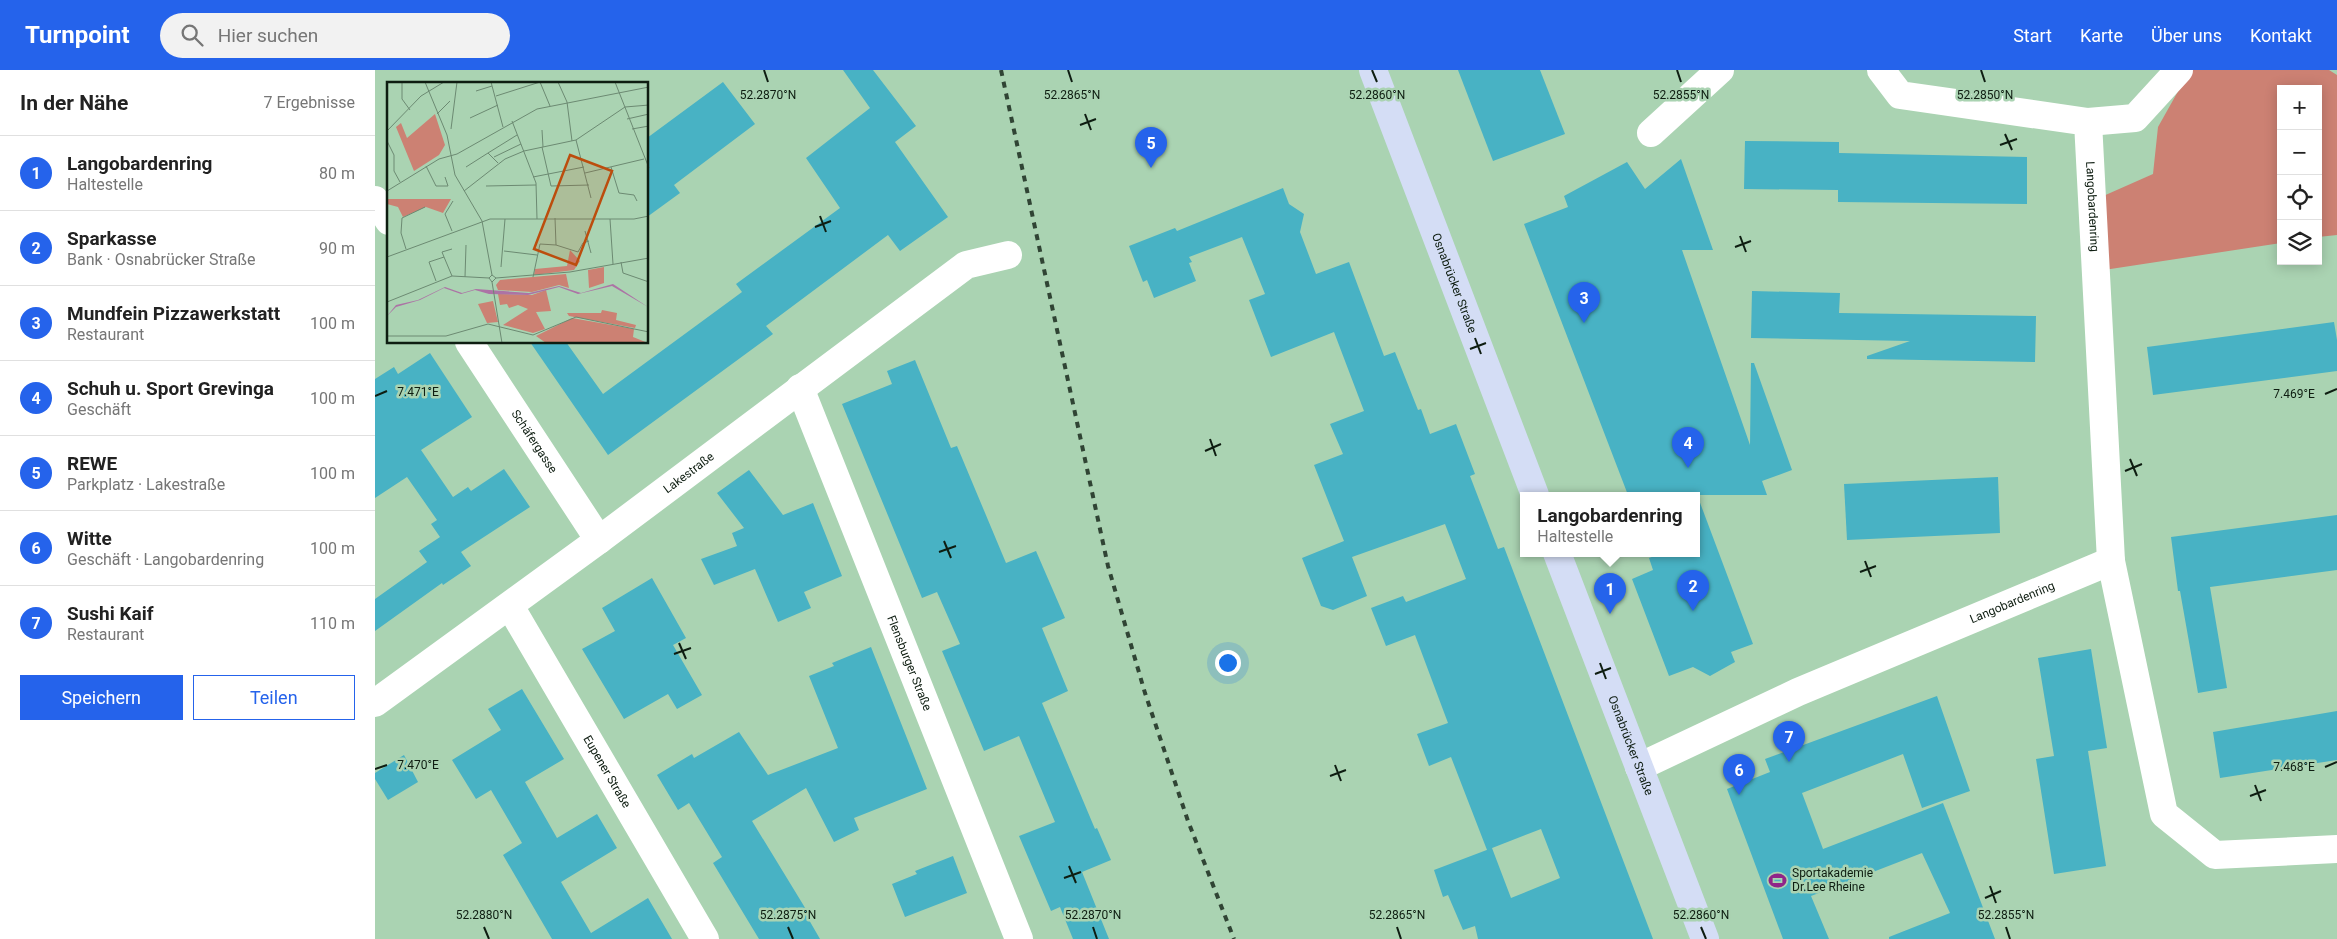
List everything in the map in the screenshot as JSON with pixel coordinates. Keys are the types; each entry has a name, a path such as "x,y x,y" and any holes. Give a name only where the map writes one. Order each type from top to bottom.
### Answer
{"main road":[{"name":"Osnabrücker Straße","path":"1373,70 1534,492"},
{"name":"Osnabrücker Straße","path":"1559,557 1705,939"}],"street":[{"path":"1651,133 1721,70"},
{"path":"1881,70 1900,95 2088,122 2135,118 2179,70"},
{"name":"Langobardenring","path":"2088,122 2111,561 2164,814 2215,855 2337,850"},
{"path":"375,200 387,218"},
{"name":"Lakestraße","path":"375,703 510,606 966,265 1008,255"},
{"name":"Schäfergasse","path":"470,344 599,540"},
{"name":"Flensburger Straße","path":"800,388 1019,939"},
{"name":"Langobardenring","path":"1639,767 1798,692 2111,561"},
{"name":"Eupener Straße","path":"510,606 705,939"}],"shaded area":[{"path":"2190,70 2329,70 2337,75 2337,235 2322,237 2322,85 2277,85 2277,244 2104,270 2101,197 2153,174 2158,127"}],"building":[{"path":"843,70 873,70 916,126 895,142 948,217 900,251 888,235 766,326 773,334 608,455 531,344 567,344 603,394 742,292 736,284 840,208 806,158 870,108"},
{"path":"1458,70 1540,70 1565,134 1493,161"},
{"path":"723,82 755,124 674,185 680,193 649,216 649,137"},
{"path":"1745,141 1839,142 1839,153 2027,157 2027,204 1838,202 1838,190 1744,189"},
{"path":"1681,159 1713,250 1682,250 1750,445 1751,363 1754,363 1792,470 1762,481 1767,495 1700,495 1700,492 1627,492 1524,224 1568,207 1564,196 1627,162 1645,189"},
{"path":"1283,188 1289,204 1304,214 1300,232 1316,274 1349,262 1384,356 1395,352 1418,410 1421,409 1430,434 1456,424 1475,474 1470,476 1498,549 1504,547 1653,939 1478,939 1475,926 1463,930 1448,895 1443,897 1434,870 1487,850 1451,757 1429,766 1417,734 1448,723 1415,635 1386,646 1371,608 1403,596 1406,602 1466,579 1445,524 1352,557 1367,596 1333,610 1321,606 1302,558 1344,541 1314,465 1343,454 1330,424 1364,411 1334,332 1271,357 1249,300 1265,294 1242,237 1189,257 1192,262 1189,263 1196,281 1154,298 1147,280 1143,282 1129,246 1175,228 1177,231","holes":["1541,829 1560,878 1511,898 1492,848"]},
{"path":"1752,291 1840,293 1839,313 2036,316 2035,362 1867,359 1867,356 1910,341 1751,338"},
{"path":"2334,322 2337,340 2337,371 2153,395 2147,347"},
{"path":"430,353 472,417 421,450 453,497 468,487 471,491 504,469 530,507 461,552 471,566 443,585 442,583 375,631 375,599 427,562 419,551 440,537 431,524 437,520 407,477 375,498 375,379 394,367 398,374"},
{"path":"915,360 951,448 957,446 1006,563 1036,551 1065,618 1042,628 1068,691 1042,703 1095,829 1097,828 1111,860 1082,872 1109,939 1073,939 1060,907 1051,911 1019,836 1055,822 1019,736 984,751 942,651 960,644 937,592 922,598 842,404 892,384 887,371"},
{"path":"749,470 783,515 813,503 842,576 804,592 811,608 778,622 755,569 714,585 701,559 737,546 732,533 744,528 717,493"},
{"path":"1998,477 2000,533 1847,540 1844,484"},
{"path":"1700,503 1753,644 1731,652 1735,662 1710,676 1693,667 1669,676 1632,579 1653,570 1649,558 1700,557"},
{"path":"2337,515 2337,570 2210,587 2227,688 2198,693 2180,591 2178,591 2171,537"},
{"path":"652,578 686,638 673,645 702,695 677,709 668,694 624,719 582,649 615,631 602,608"},
{"path":"871,647 927,789 854,818 859,830 834,842 806,788 752,821 807,911 805,913 820,939 759,939 713,863 722,857 689,803 678,810 657,775 692,754 694,758 739,732 768,775 838,748 809,676 834,666 832,663"},
{"path":"2091,649 2107,748 2088,751 2106,866 2054,874 2036,759 2054,756 2038,658"},
{"path":"522,689 564,759 525,782 557,838 597,814 617,848 561,882 591,933 648,898 672,939 552,939 503,855 522,843 491,790 476,799 452,760 501,730 488,709"},
{"path":"1937,696 1970,791 1922,808 1903,754 1802,793 1823,849 1943,803 1995,939 1889,939 1889,937 1950,913 1922,853 1811,896 1829,939 1783,939 1727,789 1770,772 1765,759"},
{"path":"2337,711 2337,760 2220,778 2213,732"},
{"path":"404,755 418,782 388,800 375,779 375,773"},
{"path":"953,856 967,893 905,917 892,884 917,874 915,871"}],"railway":[{"path":"1001,70 1108,566 1145,693 1188,821 1234,939"}],"place":[{"name":"REWE","path":"1151,168"},
{"name":"Mundfein Pizzawerkstatt","path":"1584,323"},
{"name":"Schuh u. Sport Grevinga","path":"1688,468"},
{"name":"Sparkasse","path":"1693,611"},
{"name":"Langobardenring","path":"1610,614"},
{"name":"Sushi Kaif","path":"1789,762"},
{"name":"Witte","path":"1739,795"},
{"name":"Sportakademie Dr.Lee Rheine","path":"1778,880"}]}
